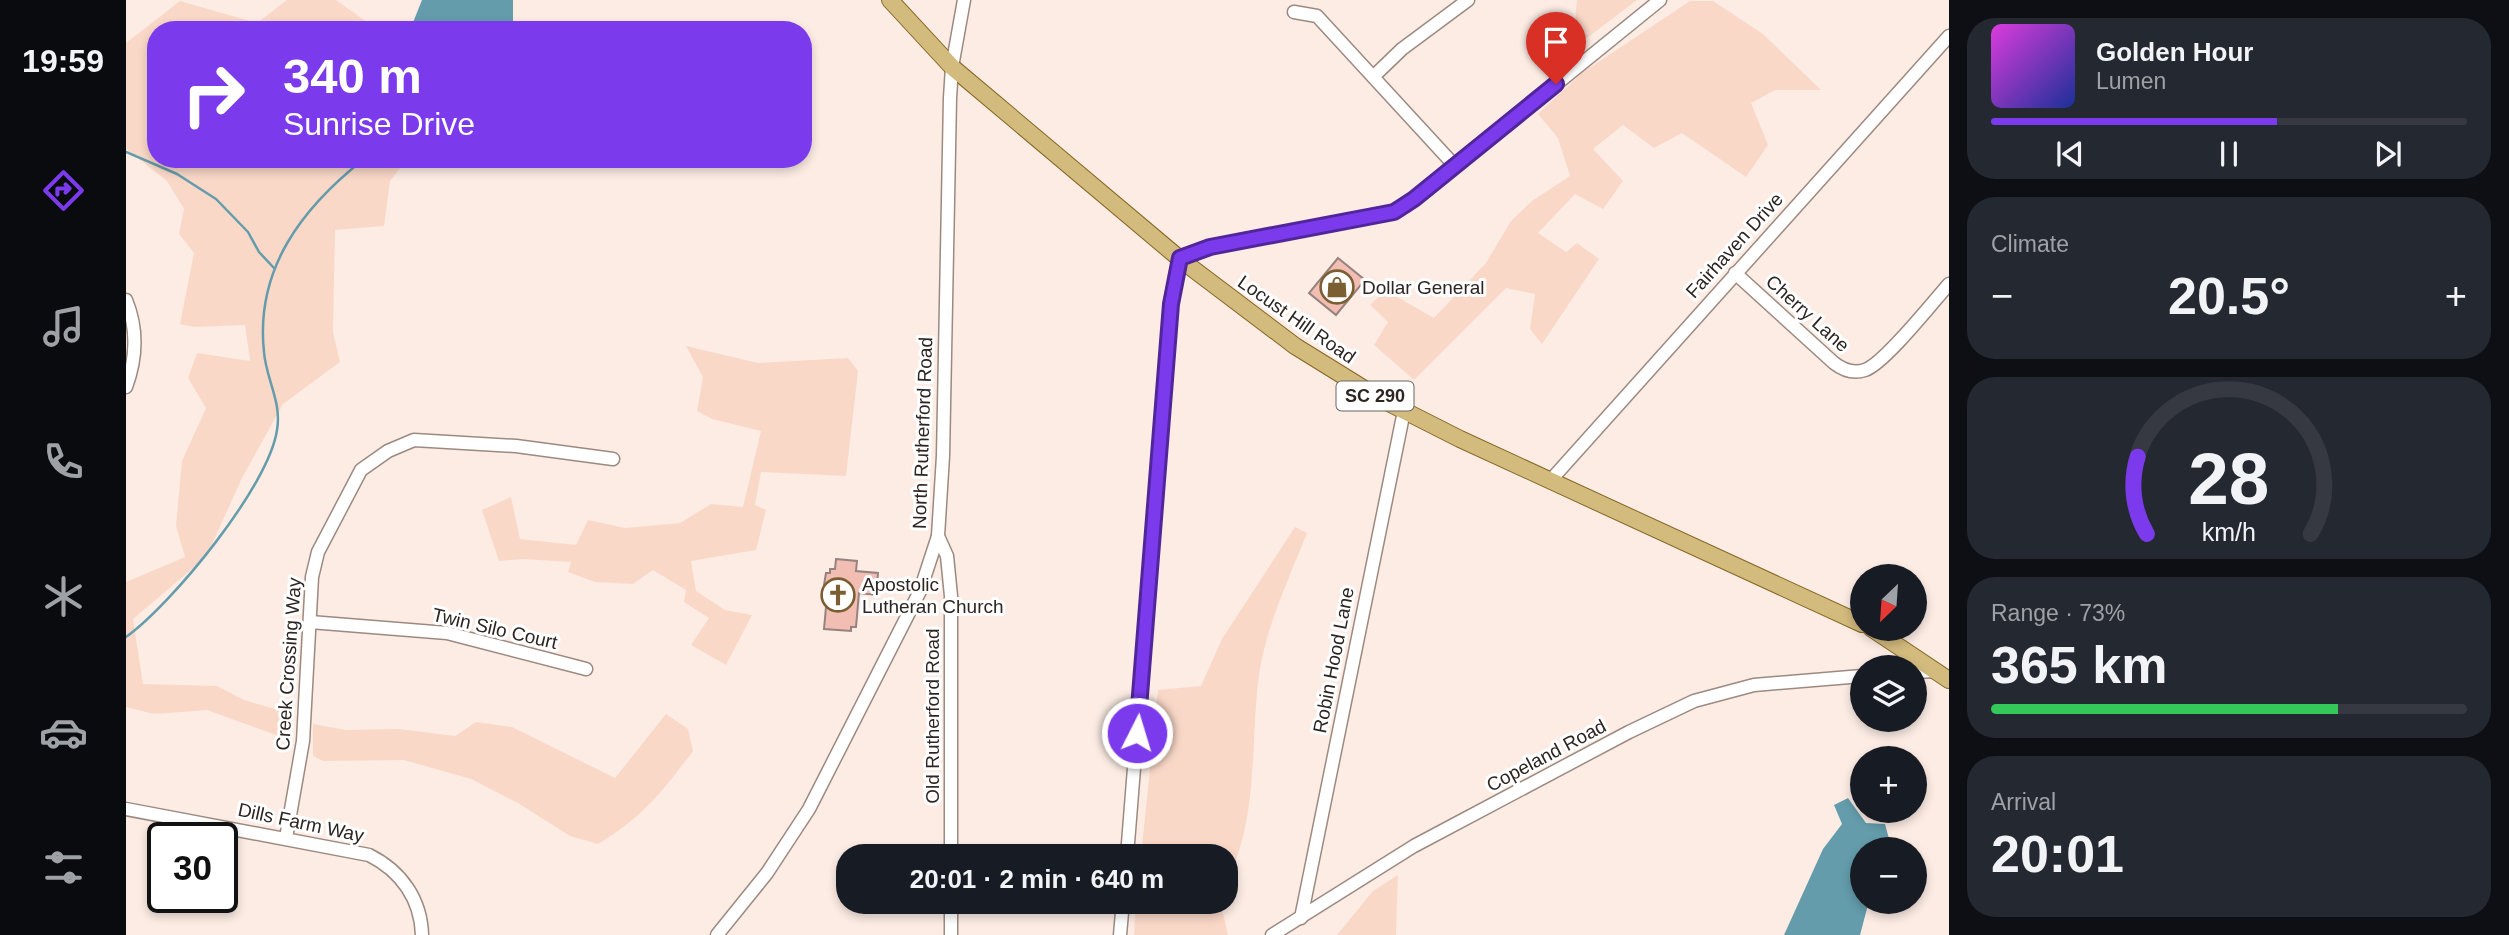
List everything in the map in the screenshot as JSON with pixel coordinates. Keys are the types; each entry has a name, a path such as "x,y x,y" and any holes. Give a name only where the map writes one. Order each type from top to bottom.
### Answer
{"main road":[{"name":"Locust Hill Road","path":"890,0 952,66 1180,258 1295,346 1404,411 1850,618"},
{"path":"1890,641 1943,676"}],"street":[{"name":"North Rutherford Road","path":"717,935 767,873 809,809 920,590 938,536 952,66 964,0"},
{"path":"1374,76 1402,48 1468,0"},
{"path":"1128,844 1171,304 1180,258 1210,247 1394,212 1414,199 1660,0"},
{"path":"1294,12 1317,16 1455,166"},
{"name":"Fairhaven Drive","path":"1550,481 1949,36"},
{"name":"Cherry Lane","path":"1735,273 1834,363 1848,371 1857,372 1877,363 1949,284"},
{"path":"126,300 136,343 126,387"},
{"name":"Robin Hood Lane","path":"1301,918 1404,411"},
{"name":"Creek Crossing Way","path":"286,838 303,741 312,577 318,552 361,470 388,451 414,440 516,446 613,459"},
{"name":"Old Rutherford Road","path":"938,536 947,556 951,596 951,844"},
{"name":"Twin Silo Court","path":"310,622 447,633 586,669"},
{"name":"Copeland Road","path":"1272,935 1414,846 1629,732 1694,701 1754,685 1850,677"},
{"name":"Dills Farm Way","path":"126,809 356,851 392,869 406,885 416,904 422,935"},
{"path":"951,914 951,935"},
{"path":"1120,935 1122,914"}],"shaded area":[{"path":"287,0 336,0 365,21 260,21"},
{"path":"1577,0 1637,0 1546,69 1534,56 1575,22"},
{"path":"180,1 250,21 154,21"},
{"path":"1690,1 1713,1 1763,34 1821,90 1775,90 1751,103 1768,145 1746,177 1682,133 1654,148 1623,125 1593,149 1623,181 1603,209 1575,194 1538,233 1566,252 1577,243 1599,259 1542,344 1530,329 1535,294 1506,288 1414,380 1374,345 1388,322 1370,305 1385,290 1434,318 1486,263 1511,221 1532,201 1570,176 1558,138 1538,114 1582,73"},
{"path":"147,27 147,165 126,149 126,43"},
{"path":"150,168 400,168 390,181 384,226 335,230 333,332 340,362 283,404 242,478 206,557 133,619 143,684 217,686 244,700 289,713 284,738 207,710 154,714 126,707 126,582 185,557 176,526 182,461 206,408 188,378 197,353 250,361 245,325 194,327 180,324 194,253 179,234 184,209 167,181"},
{"path":"686,346 758,363 848,358 858,371 846,476 761,472 755,505 766,510 756,550 691,561 696,591 725,610 752,615 726,665 691,645 709,618 684,602 686,590 653,570 633,584 595,582 568,572 571,562 523,559 499,561 482,510 511,497 520,539 576,545 588,520 625,528 680,523 711,504 743,507 761,431 712,419 697,411 703,377"},
{"path":"1295,527 1307,533 1279,603 1262,657 1256,701 1249,806 1238,853 1238,844 1142,844 1158,690 1201,686 1222,639"},
{"path":"666,714 688,729 693,751 640,814 598,844 570,836 518,803 471,779 404,760 323,761 313,756 313,724 346,730 399,729 455,736 476,722 512,727 615,778"},
{"path":"1398,875 1396,935 1337,935 1373,891"},
{"path":"1135,914 1223,914 1228,935 1134,935"}],"water":[{"path":"422,0 513,0 513,21 414,21"},
{"path":"1848,798 1850,823 1885,824 1889,837 1850,837 1850,914 1866,914 1860,935 1784,935 1823,849 1842,824 1834,805"}],"building":[{"name":"Dollar General","path":"1338,258 1365,280 1336,315 1309,293"},
{"name":"Apostolic Lutheran Church","path":"836,559 857,561 856,571 878,573 876,595 859,593 856,627 851,627 851,631 824,629 828,585 824,585 826,573 835,569"}],"waterway":[{"path":"126,152 147,161"},
{"path":"163,168 216,199 248,232 259,252 274,268"},
{"path":"126,637 168,599 216,542 238,511 270,454 278,420 264,352 263,322 267,294 275,267 287,243 321,198 354,168"}],"place":[{"name":"Dollar General","path":"1337,287"},
{"name":"Apostolic Lutheran Church","path":"838,595"}],"route":[{"path":"1137,733 1171,304 1180,258 1210,247 1394,212 1414,199 1556,84"}]}
